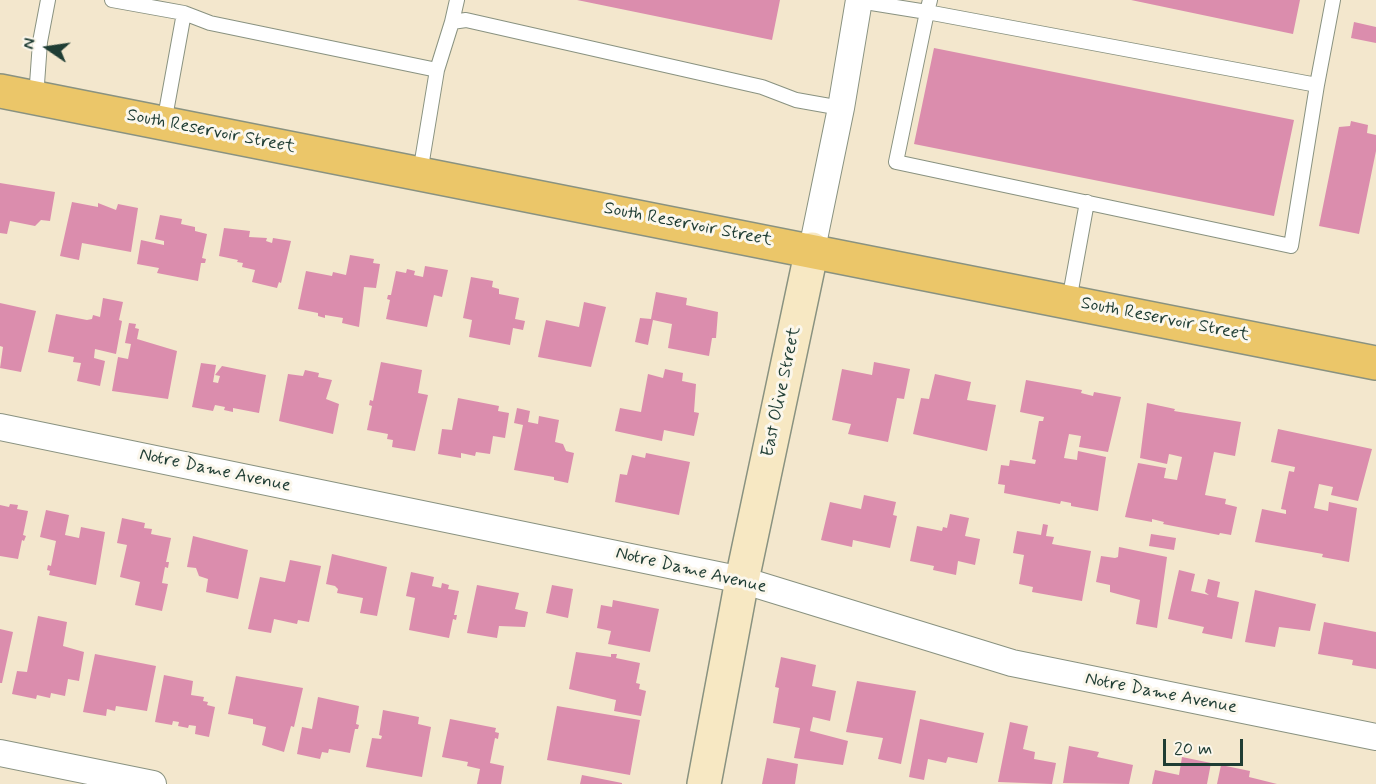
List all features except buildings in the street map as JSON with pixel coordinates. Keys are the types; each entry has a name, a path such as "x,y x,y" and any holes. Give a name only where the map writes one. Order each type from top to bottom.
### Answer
{"main road":[{"name":"South Reservoir Street","path":"0,91 812,249 1376,363"}],"street":[{"name":"East Olive Street","path":"704,784 742,580 841,108 859,1"},
{"name":"Notre Dame Avenue","path":"0,427 742,580 1012,663 1376,737"},
{"path":"0,753 153,784"}],"lane":[{"path":"36,98 40,42 48,0"},
{"path":"112,0 184,13 210,23 437,70"},
{"path":"420,173 437,70 457,0"},
{"path":"928,6 896,162 1291,246 1333,0"},
{"path":"859,1 928,6 1317,85"},
{"path":"164,123 184,13"},
{"path":"452,22 466,20 762,87 795,100 841,108"},
{"path":"1069,301 1086,202"}]}
